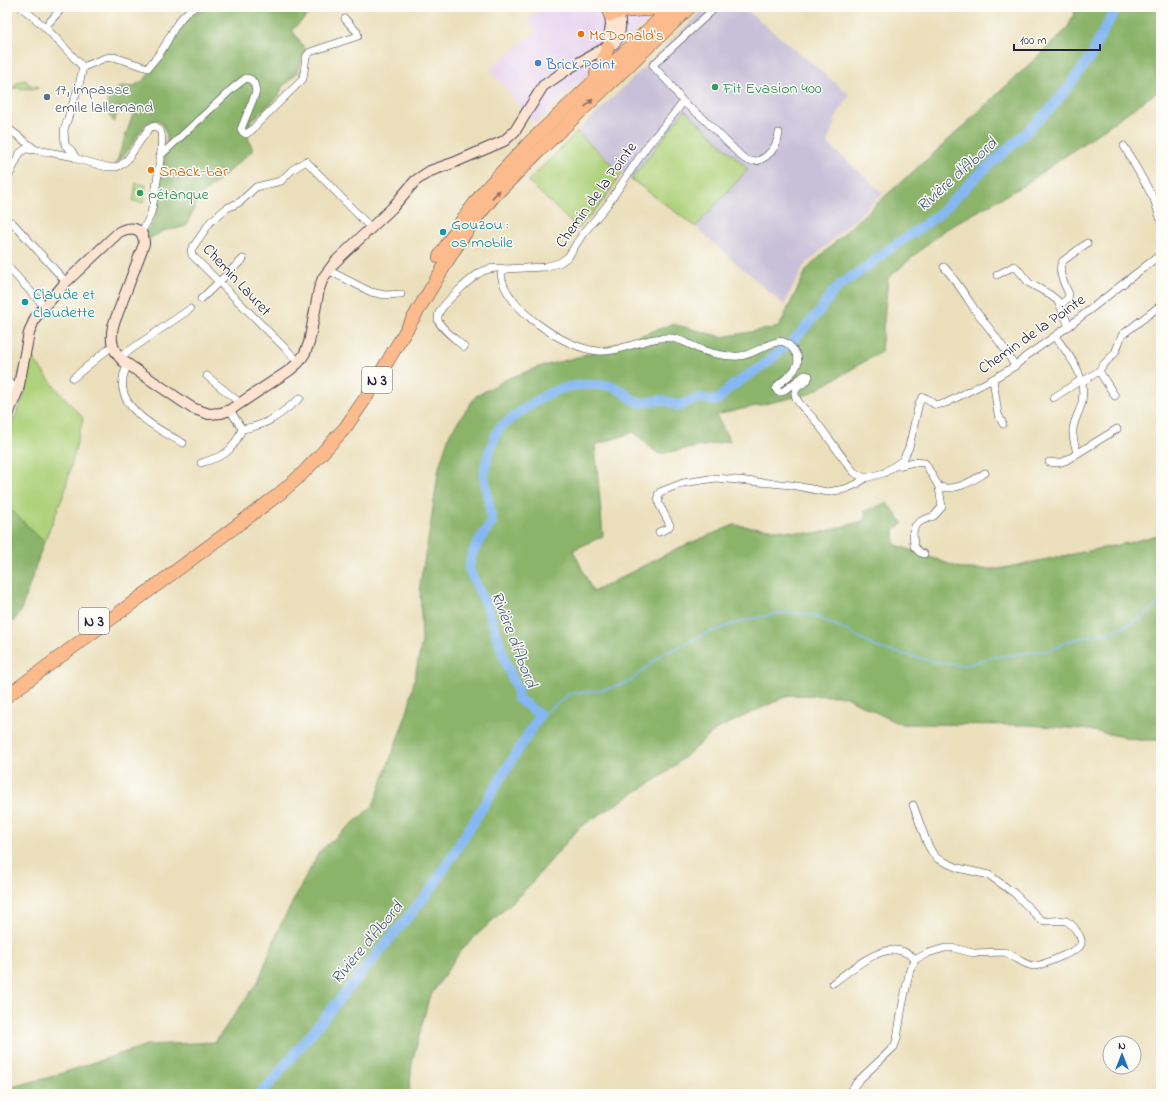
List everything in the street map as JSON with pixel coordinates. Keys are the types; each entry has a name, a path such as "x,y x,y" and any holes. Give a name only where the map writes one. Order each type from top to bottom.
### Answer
{"highway":[{"path":"618,10 650,10 665,7"},
{"name":"N 3","path":"7,686 274,489 308,456 339,420 358,394 463,219 484,191 530,142 672,7"},
{"name":"N 3","path":"7,696 272,500 301,475 344,428 365,399 454,250 472,223 494,196 690,7"},
{"path":"530,142 597,70 603,61 608,47"}],"main road":[{"path":"7,417 16,394 34,318 66,282 119,232 128,228 133,228 141,232 144,244 113,326 111,336 112,346 120,357 128,364 192,408 209,414 221,413 230,410 290,370 299,362 309,343 319,289 328,270 370,227 392,208 414,181 430,171 495,145 510,136 515,131 543,86 570,67 608,47 614,42 620,32 621,24 618,10"}],"street":[{"path":"20,7 45,26 82,67"},
{"path":"45,26 64,7"},
{"path":"716,7 653,65 670,84 683,102 703,118 742,157 748,161 752,162 772,152 779,140 779,133"},
{"path":"82,67 105,58 114,57 148,68 162,50 174,27 189,8"},
{"path":"160,156 233,88 246,78 253,81 256,92 241,129 246,134 252,130 256,124 302,79 306,57 310,52 358,36 357,32 345,19"},
{"path":"75,158 72,151 65,145 64,130 79,85 82,67"},
{"name":"Chemin de la Pointe","path":"464,347 440,325 438,318 440,311 468,282 482,271 490,268 505,269 544,267 559,263 568,258 582,234 608,204 647,146 683,102"},
{"path":"7,180 20,153 25,150 37,150 75,158 107,168 121,166 127,160 146,130 152,126 159,128 161,133 160,156 151,213 141,232"},
{"path":"9,129 37,150"},
{"path":"1124,146 1154,199 1161,221"},
{"name":"Chemin Lauret","path":"299,362 191,253 192,248 211,222 227,208 240,202 256,187 281,180 305,162 309,163 370,227"},
{"path":"12,222 66,282"},
{"path":"1061,305 1068,298 1068,294 1060,269 1060,264 1087,243"},
{"name":"Chemin de la Pointe","path":"659,532 668,528 670,525 659,504 658,495 660,492 683,483 716,478 791,485 827,492 845,489 857,484 865,478 884,474 903,460 906,454 919,404 923,397 926,397 934,405 938,406 993,380 1015,366 1025,357 1069,326 1161,254"},
{"path":"201,300 244,259"},
{"path":"7,266 44,306"},
{"path":"997,275 1014,266 1016,267 1029,283 1050,294 1058,301 1069,326"},
{"path":"944,267 1000,342 1015,366"},
{"path":"505,269 501,274 504,286 510,297 524,312 540,326 559,338 586,349 599,352 653,340 672,338 709,352 741,356 757,352 775,342 779,341 788,344 794,351 799,361 798,366 778,385 776,389 778,392 782,392 805,376 809,376 807,381 798,387 796,391 795,394 798,400 813,417 855,473 865,478"},
{"path":"328,270 371,292 385,295 402,294"},
{"path":"1053,398 1099,371 1115,353 1122,335 1161,305"},
{"path":"120,357 190,309"},
{"path":"1055,336 1075,364 1082,381 1082,403 1073,428 1077,453"},
{"path":"73,378 112,346"},
{"path":"128,364 122,380 124,394 131,407 159,430 182,443"},
{"path":"1099,371 1115,396"},
{"path":"207,376 240,403"},
{"path":"7,380 16,394"},
{"path":"993,380 998,414 1003,424"},
{"path":"7,389 16,394"},
{"path":"201,463 214,459 230,450 242,429 273,420 300,398"},
{"path":"230,410 242,429"},
{"path":"1049,462 1065,462 1117,429"},
{"path":"895,467 914,462 924,463 939,487 942,507 934,516 918,523 913,532 914,546 924,554"},
{"path":"939,487 951,488 961,486 985,473"},
{"path":"848,1094 858,1081 894,1047 899,1030 910,968 916,959 938,950 950,948 973,953 1004,952 1028,965 1034,966 1050,962 1073,951 1080,946 1081,942 1079,934 1070,924 1060,920 1041,920 1014,893 989,875 958,868 938,859 933,854 913,805"},
{"path":"833,983 857,965 883,952 897,950 916,959"}],"shaded area":[{"path":"546,7 661,7 534,124 490,69 536,31 527,21"},
{"path":"707,7 743,7 850,95 838,113 827,143 883,193 804,266 784,305 696,227 748,169 684,110 631,179 577,132"}],"green space":[{"path":"208,7 305,7 310,13 292,30 306,50 296,74 282,87 279,96 251,121 248,138 253,150 197,199 186,226 165,230 149,239 144,233 151,226 156,214 167,136 163,125 158,120 149,122 144,126 124,156 116,164 133,114 130,109 120,107 114,122 108,113 107,101 114,90 123,86 132,87 144,80 165,54 176,32 188,18"},
{"path":"1077,7 1161,7 1161,89 1024,185 943,231 888,278 881,352 809,394 716,415 730,441 658,454 634,432 595,445 603,536 573,550 593,592 676,549 734,525 816,534 866,520 865,511 887,503 903,523 894,530 894,544 963,569 998,569 1128,543 1161,534 1161,740 1138,740 1083,729 1029,725 899,724 844,696 789,695 717,729 666,773 580,827 526,889 461,950 429,998 412,1063 409,1094 7,1094 7,1088 47,1078 147,1045 215,1042 258,982 280,926 319,852 373,806 408,710 422,642 420,584 439,467 450,433 476,396 507,379 539,367 578,357 673,324 722,337 779,327 807,269 857,221 943,145 1067,29"},
{"path":"26,80 27,83 35,87 37,85 38,89 13,88 18,82"},
{"path":"685,110 748,169 696,227 631,179"},
{"path":"577,132 622,173 604,200 578,229 528,181"},
{"name":"pétanque","path":"136,183 146,185 143,203 133,201"},
{"path":"30,355 55,387 83,418 64,494 44,542 7,506 7,437 24,394"},
{"path":"7,506 44,542 20,613 7,629"}],"waterway":[{"name":"Rivière d'Abord","path":"792,342 819,312 832,293 841,284 937,216 977,176 1051,108 1093,53 1117,7"},
{"name":"Rivière d'Abord","path":"261,1094 432,888 540,715 517,698 517,689 507,666 489,612 469,569 474,550 492,522 484,476 489,452 498,430 524,409 544,396 567,387 579,385 611,386 621,390 640,403 663,400 678,406 699,398 714,401 719,399 729,388 768,362 784,347"},
{"path":"540,715 563,700 568,694 603,690 624,684 633,679 662,654 684,645 702,635 745,620 782,613 795,613 814,616 844,629 876,647 886,650 931,661 968,665 988,658 1050,650 1071,640 1111,632 1143,618 1161,600"}],"place":[{"name":"McDonald's","path":"581,34"},
{"name":"Brick Point","path":"538,63"},
{"name":"Fit Evasion 400","path":"715,87"},
{"name":"17, impasse emile lallemand","path":"47,97"},
{"name":"Snack-bar","path":"151,170"},
{"name":"pétanque","path":"140,193"},
{"name":"Gouzou : os mobile","path":"443,232"},
{"name":"Claude et claudette","path":"25,302"}]}
